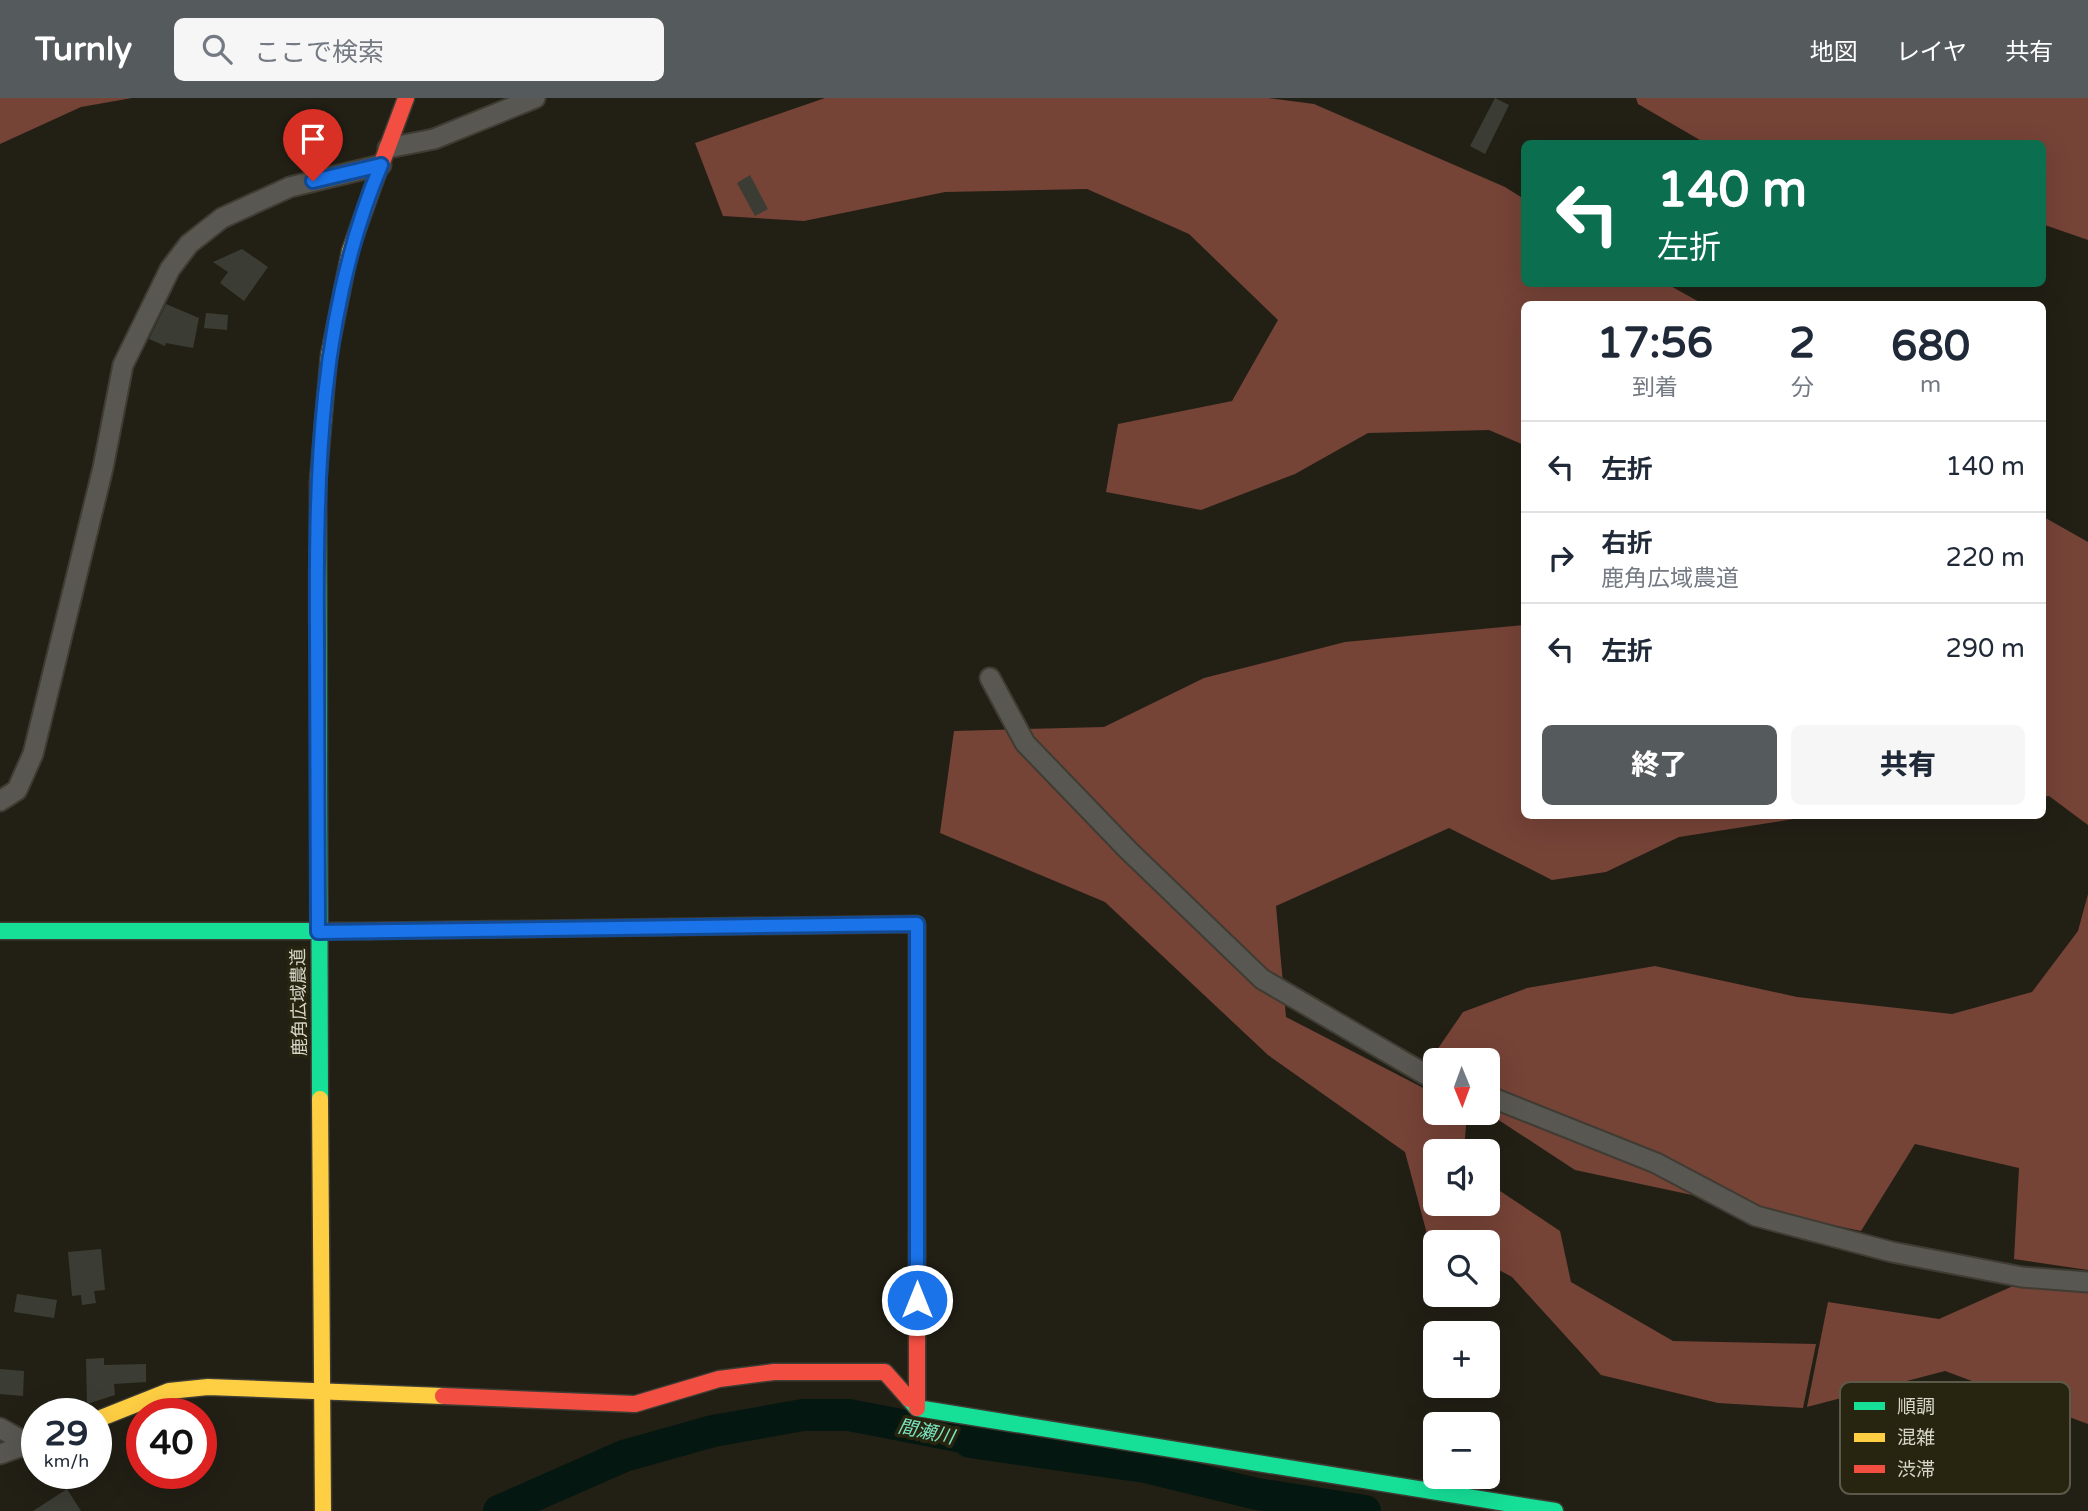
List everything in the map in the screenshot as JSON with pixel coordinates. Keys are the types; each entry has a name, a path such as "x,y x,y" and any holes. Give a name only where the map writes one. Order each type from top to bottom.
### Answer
{"street":[{"name":"鹿角広域農道","path":"323,1511 318,932 319,473 329,355 350,251 406,98"},
{"path":"0,801 17,790 33,754 103,468 123,365 170,269 190,244 222,218 290,187 434,139 536,98"},
{"path":"990,678 1025,743 1128,850 1262,979 1423,1073"},
{"path":"0,931 318,932 917,924 917,1408"},
{"path":"1500,1101 1656,1163 1756,1216 1892,1252 2022,1277 2088,1282"},
{"path":"112,1413 169,1391 208,1387 635,1404 719,1380 774,1372 885,1371 917,1408 1555,1511"},
{"path":"0,1427 21,1437"},
{"path":"0,1454 21,1446"}],"shaded area":[{"path":"0,98 132,98 81,107 0,144"},
{"path":"825,98 1268,98 1314,104 1505,187 1521,197 1521,287 1672,287 1698,301 1521,301 1521,444 1489,430 1368,433 1295,474 1201,510 1106,492 1118,424 1232,401 1278,320 1189,234 1087,189 945,192 804,221 723,216 695,143"},
{"path":"1636,98 2088,98 2088,240 2046,225 2046,140 1700,140 1638,104"},
{"path":"2046,518 2088,542 2088,825 2046,796"},
{"path":"1521,625 1521,819 1794,819 1679,837 1606,872 1552,880 1449,828 1276,906 1286,1017 1423,1088 1423,1125 1466,1125 1465,1139 1423,1139 1423,1216 1500,1216 1500,1191 1560,1231 1571,1282 1673,1341 1816,1344 1803,1408 1718,1403 1601,1375 1512,1277 1500,1270 1500,1230 1426,1230 1405,1152 1268,1055 1105,902 940,833 954,731 1104,727 1204,678 1345,642"},
{"path":"2088,894 2088,1270 2014,1259 2019,1168 1915,1144 1861,1231 1575,1170 1500,1121 1500,1048 1438,1048 1463,1012 1527,988 1655,966 1797,997 1952,1014 2032,992 2078,931"},
{"path":"2013,1286 2088,1290 2088,1424 2070,1417 2070,1382 1975,1382 1945,1371 1903,1382 1840,1382 1840,1398 1807,1407 1828,1302 1939,1319"}],"building":[{"path":"1495,98 1509,105 1485,154 1470,146"},
{"path":"750,175 768,209 755,216 737,183"},
{"path":"242,249 268,267 244,301 220,283 228,272 213,262"},
{"path":"166,304 199,318 193,348 166,343 165,346 149,339"},
{"path":"206,313 228,315 227,330 204,328"},
{"path":"101,1249 105,1290 94,1291 96,1303 82,1305 81,1295 72,1296 68,1252"},
{"path":"17,1294 57,1300 54,1318 14,1312"},
{"path":"104,1358 104,1365 146,1364 146,1382 114,1384 115,1395 87,1398 86,1359"},
{"path":"0,1369 24,1371 23,1396 0,1394"},
{"path":"67,1489 81,1511 33,1511"}],"waterway":[{"name":"間瀬川","path":"499,1511 624,1456 713,1431 803,1415 849,1415 968,1438 970,1442 1145,1467 1257,1494 1365,1511"}],"traffic: fast":[{"path":"318,482 320,1099"},
{"path":"671,927 917,924 917,1238"},
{"path":"0,931 368,931"},
{"path":"909,1399 917,1408 1555,1511"}],"traffic: slow":[{"path":"318,482 329,355 350,251 371,192"},
{"path":"320,1099 323,1511"},
{"path":"112,1414 169,1391 208,1387 443,1396"}],"traffic: jam":[{"path":"371,192 406,98"},
{"path":"368,931 671,927"},
{"path":"917,1238 917,1408"},
{"path":"443,1396 635,1404 719,1379 774,1372 885,1372 909,1399"}],"route":[{"path":"313,181 381,165 350,251 329,355 318,475 318,932 917,924 917,1300"}]}
